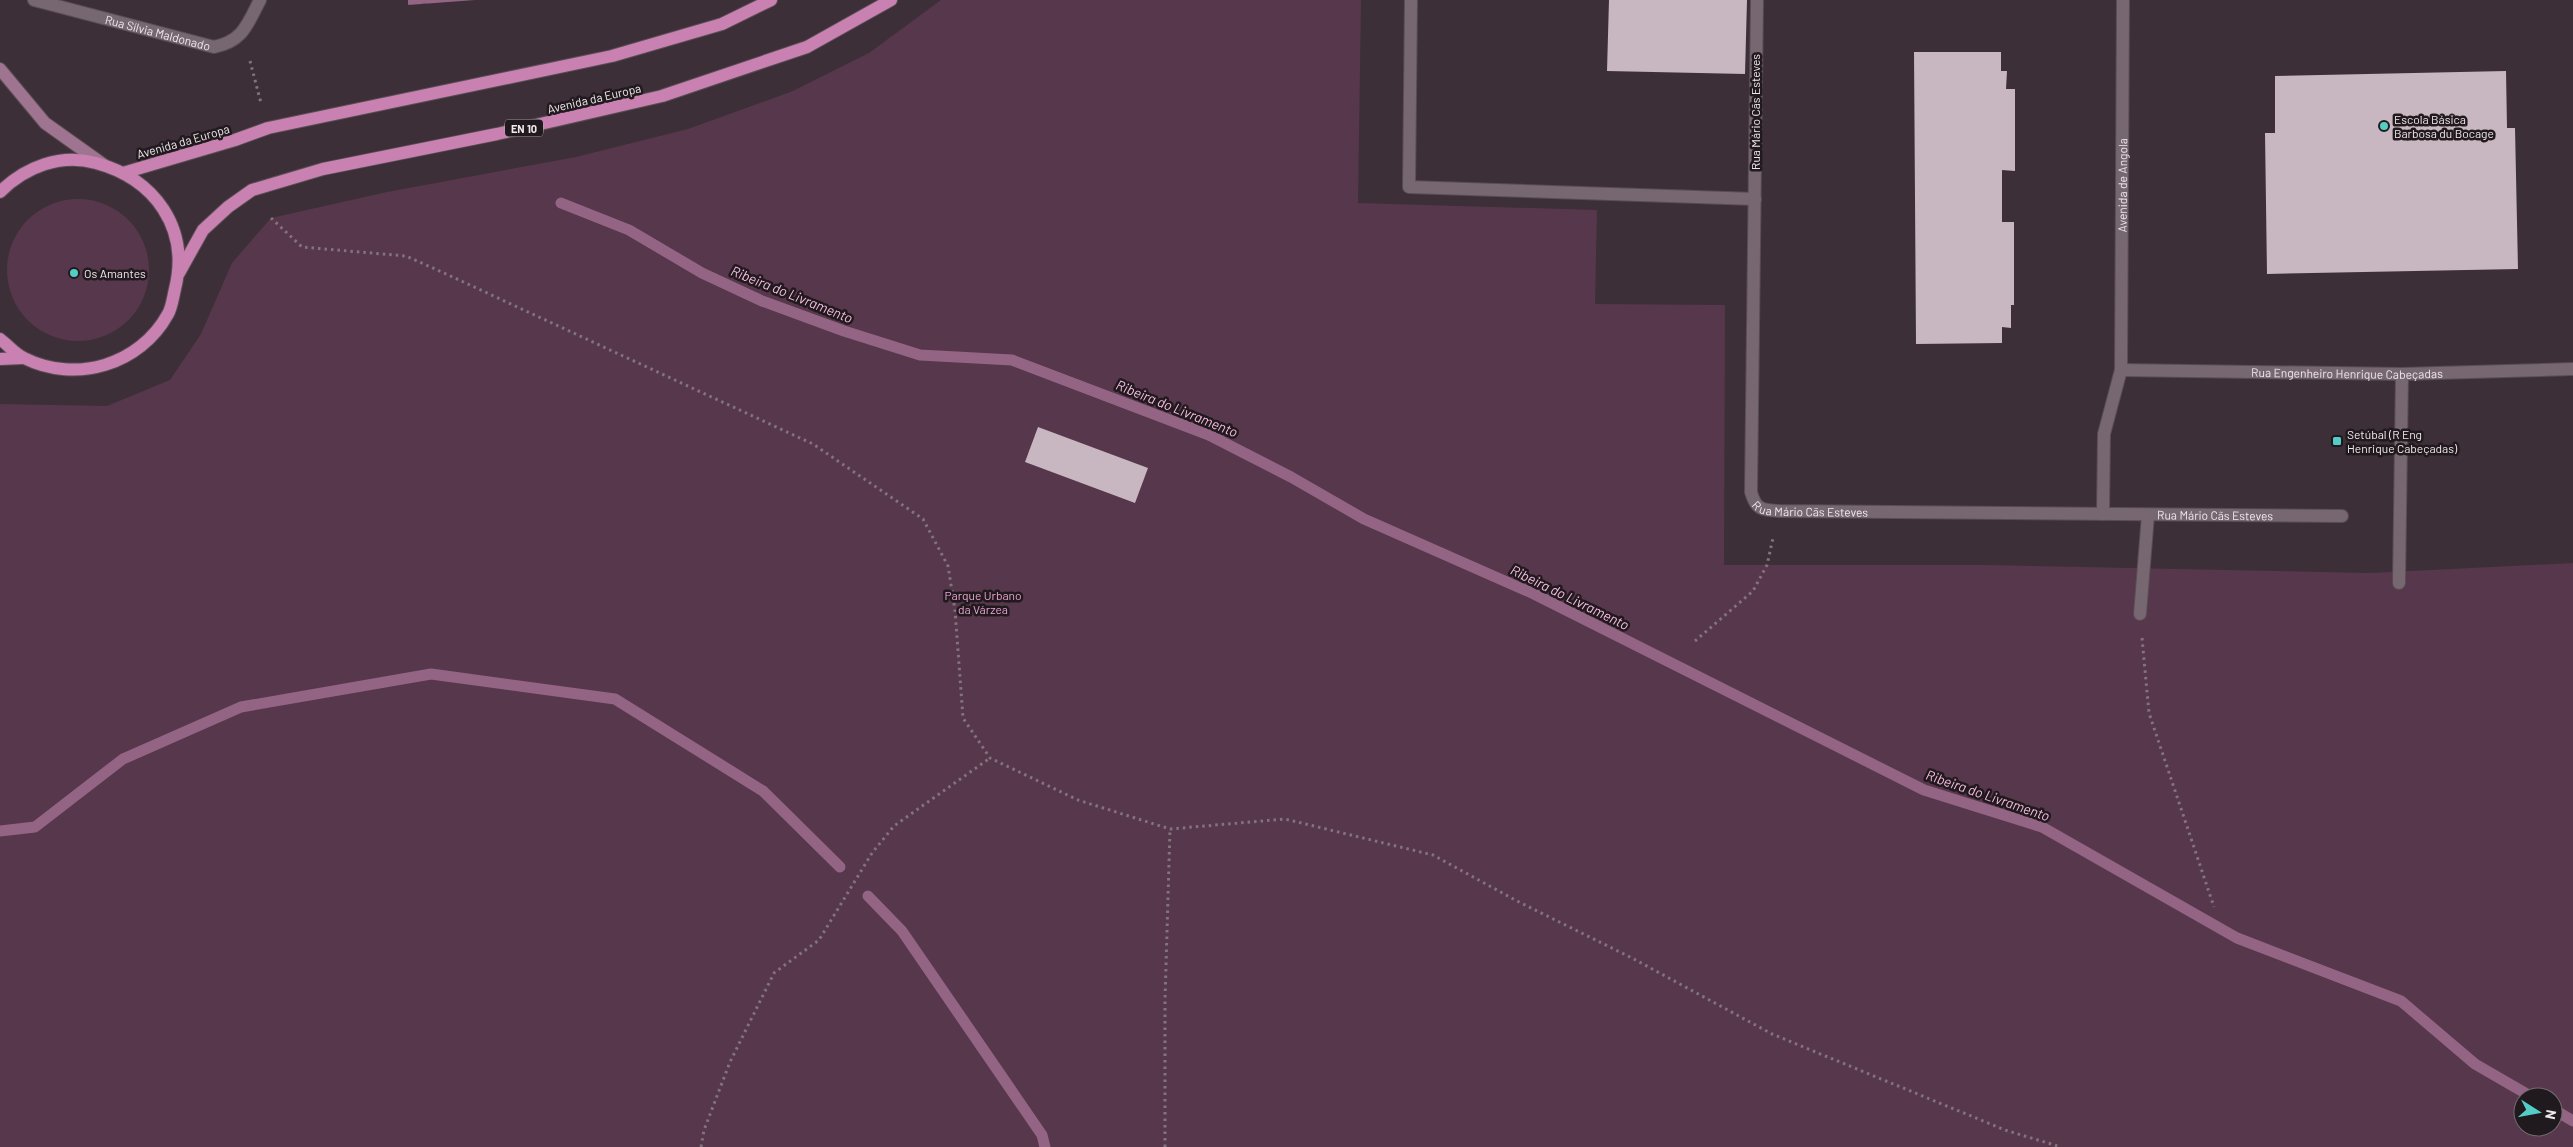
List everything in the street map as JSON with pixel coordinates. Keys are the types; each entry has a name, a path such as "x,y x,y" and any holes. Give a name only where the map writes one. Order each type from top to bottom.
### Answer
{"main road":[{"name":"Avenida da Europa","path":"124,173 235,140 268,128 612,56 722,24 771,0"},
{"name":"Avenida da Europa","path":"179,273 203,230 228,207 252,190 323,168 497,134 662,96 807,47 891,0"},
{"path":"0,69 46,123 104,165"},
{"path":"0,192 15,178 47,162 83,159 104,165 124,173 148,188 168,215 179,247 179,273 169,313 149,340 122,360 89,370 55,369 23,358 0,340"},
{"path":"0,359 23,358"}],"street":[{"name":"Rua Sílvia Maldonado","path":"34,0 214,47 228,44 242,33"},
{"path":"242,33 260,0"},
{"path":"1411,0 1409,188 1755,199"},
{"name":"Rua Mário Cãs Esteves","path":"1757,0 1751,492 1755,504 1764,510 1780,511 2342,516"},
{"name":"Avenida de Angola","path":"2103,514 2104,434 2121,370 2123,0"},
{"name":"Rua Engenheiro Henrique Cabeçadas","path":"2121,370 2402,374 2573,369"},
{"path":"2399,583 2402,374"},
{"path":"2140,614 2148,515"}],"path":[{"path":"242,33 268,128"},
{"path":"271,218 302,247 406,256 453,277 813,444 923,520 948,566 955,610 963,718 990,758 1078,800 1170,829 1285,819 1433,854 1517,902 1632,958 1772,1034 1987,1123 2061,1147"},
{"path":"1695,641 1754,590 1767,565 1780,511"},
{"path":"2140,614 2149,713 2214,907"},
{"path":"702,1147 704,1130 730,1062 774,973 819,940 872,853 894,826 990,758"},
{"path":"1166,1147 1165,1000 1170,829"}],"green space":[{"name":"Parque Urbano da Várzea","path":"941,0 1361,0 1358,203 1597,210 1595,304 1725,305 1724,565 1984,565 2370,573 2573,563 2573,1147 0,1147 0,404 107,406 170,380 201,334 232,263 271,218 387,192 576,157 688,129 793,91 869,53"},
{"path":"78,199 92,200 105,204 118,211 128,220 137,230 144,243 148,256 148,284 144,297 137,310 128,320 118,329 105,336 92,340 78,341 64,340 51,336 38,329 28,320 19,310 12,297 8,284 7,270 8,256 12,243 19,230 28,220 38,211 51,204 64,200"}],"water":[{"path":"408,0 475,0 408,5"}],"building":[{"path":"1609,0 1747,0 1745,74 1607,71"},
{"path":"1914,52 2001,52 2001,71 2007,71 2006,89 2015,89 2015,171 2002,170 2002,222 2014,222 2014,305 2011,305 2011,328 2002,327 2002,343 1916,344"},
{"path":"2506,71 2507,128 2515,128 2518,269 2267,274 2265,133 2275,133 2275,76"},
{"path":"1038,427 1148,468 1135,503 1025,462"}],"waterway":[{"name":"Ribeira do Livramento","path":"561,203 629,230 702,273 762,301 844,331 920,355 1012,360 1209,435 1291,477 1364,519 1534,594 1924,790 2042,827 2237,938 2401,1001 2475,1064 2515,1087"},
{"path":"0,831 35,827 123,759 241,707 431,674 615,699 763,791 840,867"},
{"path":"868,896 902,931 1042,1135 1045,1147"},
{"name":"Ribeira do Livramento","path":"2563,1115 2573,1121"}],"place":[{"name":"Escola Básica Barbosa du Bocage","path":"2384,126"},
{"name":"Os Amantes","path":"74,273"},
{"name":"Setúbal (R Eng Henrique Cabeçadas)","path":"2337,441"}]}
